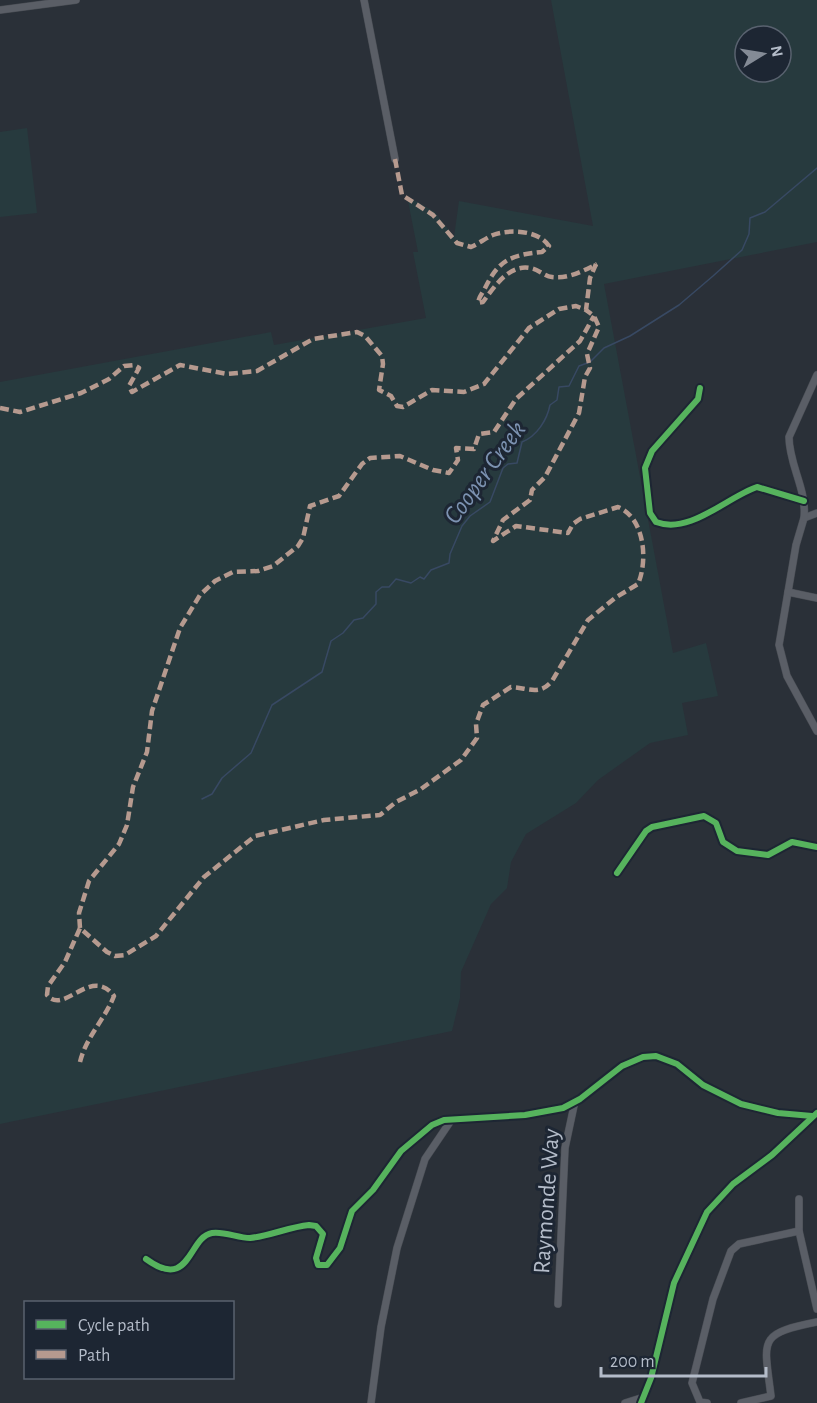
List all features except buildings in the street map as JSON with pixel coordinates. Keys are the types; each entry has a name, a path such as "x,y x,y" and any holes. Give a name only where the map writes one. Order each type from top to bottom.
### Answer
{"street":[{"path":"0,10 44,2 76,0"},
{"path":"364,0 395,159"},
{"path":"817,375 789,437 789,447 804,501 804,518 779,645 781,658 793,689 817,731"},
{"path":"700,388 698,399 652,452 645,468 650,513 656,522 673,524 694,519 756,487 804,501"},
{"path":"804,518 817,513"},
{"path":"788,592 817,598"},
{"path":"617,873 645,831 693,817 704,816 716,823 723,842 736,851 768,855 792,842 817,847"},
{"path":"146,1259 159,1269 168,1270 180,1266 206,1236 212,1233 247,1238 309,1225 322,1231 324,1239 316,1262 318,1265 327,1265 340,1248 352,1211 374,1190 401,1151 432,1125 452,1119 525,1115 563,1108 622,1066 643,1058 656,1056 677,1064 704,1085 741,1104 778,1113 815,1114"},
{"name":"Raymonde Way","path":"558,1304 565,1148 575,1101"},
{"path":"624,1403 642,1400 674,1283 707,1212 732,1184 779,1149 815,1114"},
{"path":"371,1403 381,1327 397,1248 425,1159 452,1119"},
{"path":"799,1199 799,1232 817,1309"},
{"path":"707,1403 700,1402 692,1383 713,1299 731,1251 739,1244 799,1232"},
{"path":"741,1403 771,1396 767,1346 773,1334 782,1329 817,1322"}],"green space":[{"path":"551,0 817,0 817,242 604,284 673,653 706,643 718,696 682,703 688,735 650,743 598,780 576,803 526,834 511,862 507,888 491,904 461,972 460,998 452,1031 0,1124 0,382 271,332 274,345 426,318 413,252 418,252 407,196 435,212 454,237 459,201 593,226"},
{"path":"27,128 37,213 0,217 0,132"}],"waterway":[{"name":"Cooper Creek","path":"202,799 212,794 222,778 251,753 272,705 322,672 331,641 343,633 354,620 363,618 376,604 376,592 382,587 389,587 396,579 411,583 420,577 424,579 431,570 449,563 450,554 462,526 470,516 490,502 503,468 508,464 517,463 522,442 540,427 550,405 557,400 559,387 569,386 579,366 590,362 604,348 630,336 679,305 742,250 749,234 750,218 765,212 817,168"}],"marked path":[{"path":"395,159 402,195 433,215 457,243 471,247 493,235 523,232 538,237 549,246 542,252 521,255 506,261 494,272 478,303 483,302 503,278 515,270 530,268 549,276 564,277 597,264"},
{"path":"0,408 20,412 81,393 109,379 124,366 134,365 139,368 129,386 132,392 180,365 227,374 257,371 313,339 357,332 365,336 382,356 379,390 391,396 397,406 403,407 432,390 464,392 484,384 529,328 559,309 576,306 586,310 590,278 596,264"},
{"path":"80,1062 87,1044 114,996 105,988 96,986 61,1000 54,1000 47,995 48,986 65,962 80,928 107,952 115,956 125,955 156,936 204,877 255,836 324,820 380,815 461,760 477,738 476,724 483,705 511,687 538,690 547,686 588,620 615,598 638,584 643,564 642,541 634,520 618,507 580,519 573,524 568,533 516,526 493,541 503,520 530,500 532,490 545,477 579,413 585,377 590,368 587,354 599,327 594,316 586,310"},
{"path":"80,928 79,913 89,881 119,844 127,825 133,787 147,752 152,711 180,628 200,595 215,581 233,572 258,571 273,566 298,546 303,538 310,506 339,496 362,464 370,458 400,456 433,470 449,473 458,460 456,448 474,449 479,434 494,432 516,399 580,341 594,316"}],"cycle path":[{"path":"700,388 698,399 652,451 645,468 650,513 656,522 669,525 695,519 757,487 804,501"},
{"path":"617,873 646,831 652,827 704,816 716,823 723,842 737,851 768,855 792,842 817,847"},
{"path":"146,1259 161,1268 172,1269 187,1260 198,1243 212,1233 250,1238 309,1225 316,1226 323,1234 316,1258 318,1265 327,1265 340,1248 352,1211 373,1190 401,1151 432,1125 444,1120 525,1115 563,1108 580,1099 622,1066 643,1057 656,1056 677,1064 703,1085 741,1104 778,1113 812,1116"},
{"path":"641,1403 651,1378 674,1283 707,1212 733,1184 772,1155 817,1113"}]}
